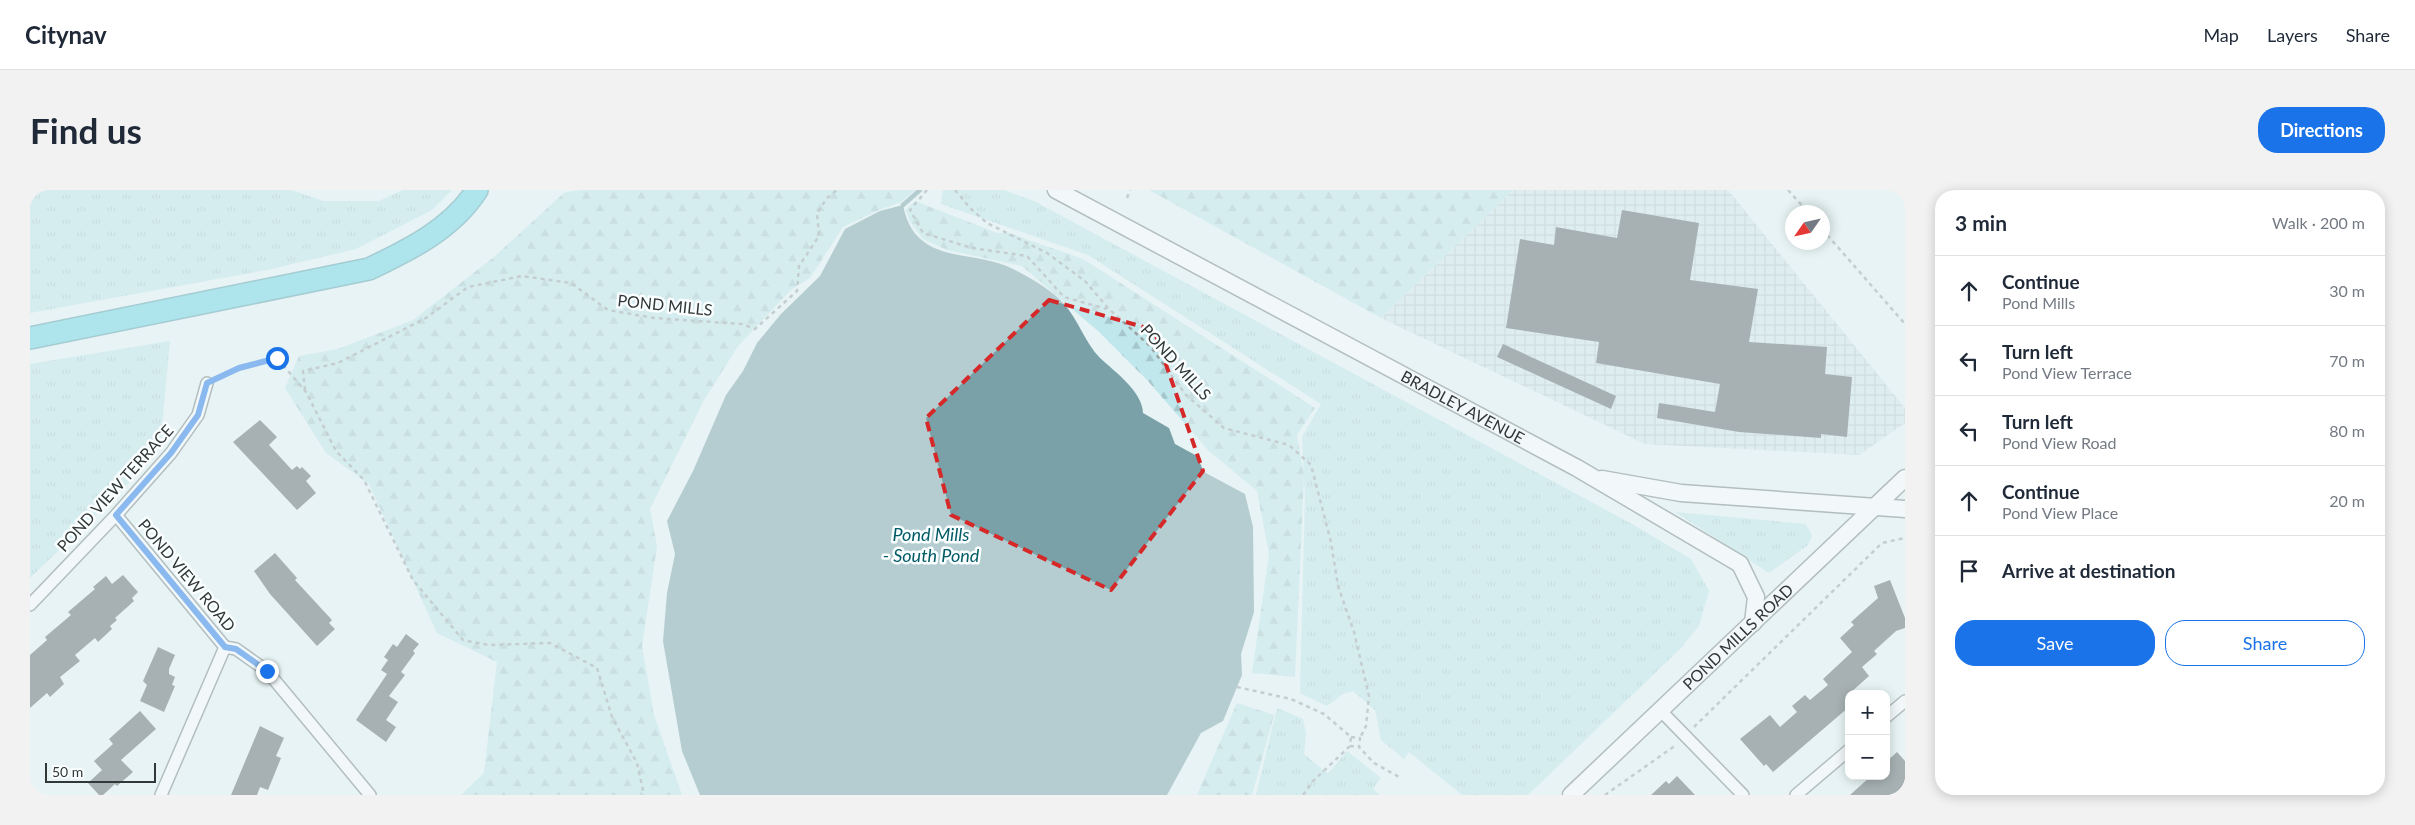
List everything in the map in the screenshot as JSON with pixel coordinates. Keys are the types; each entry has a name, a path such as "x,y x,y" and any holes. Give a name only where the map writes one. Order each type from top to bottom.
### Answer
{"highway":[{"path":"30,338 369,269 414,248 454,217 477,190"}],"main road":[{"name":"BRADLEY AVENUE","path":"1056,190 1592,478 1680,493 1905,510"},
{"path":"1592,478 1740,564 1756,597 1753,623"},
{"name":"POND MILLS ROAD","path":"1571,795 1905,478"}],"street":[{"name":"POND VIEW TERRACE","path":"30,605 116,515 171,453 198,415 207,383"},
{"name":"POND VIEW ROAD","path":"116,515 225,647 161,795"},
{"path":"225,647 236,649 267,671 370,795"},
{"path":"1890,714 1905,701"},
{"path":"1660,710 1743,795"},
{"path":"1796,795 1845,753"}],"path":[{"name":"POND MILLS","path":"306,392 303,371 338,363 426,318 468,287 522,276 571,283 608,310 654,318 742,324 755,329 797,291 798,266 819,236 817,213 827,198 837,190"},
{"path":"927,190 910,210 923,233 972,248 1027,256 1064,297 1108,309"},
{"name":"POND MILLS","path":"956,190 970,208 987,223 1047,253 1084,281 1108,309 1150,346 1186,395 1224,428 1289,445 1311,465 1331,542 1338,586 1354,632 1369,696 1366,726 1360,738 1359,748"},
{"path":"1127,198 1130,190"},
{"path":"1788,190 1802,205"},
{"path":"1830,239 1905,324"},
{"name":"POND MILLS","path":"207,383 239,368 277,358 289,375 306,392 336,451 364,480 413,580 463,640 489,645 550,643 597,668 612,717 637,763 644,795"},
{"path":"1604,795 1670,751 1882,543 1905,538"},
{"path":"1237,687 1291,699 1324,714 1351,737 1360,738"},
{"path":"1303,795 1314,780 1350,746 1351,737"},
{"path":"1350,746 1359,748 1374,763 1399,777"}],"highlighted area":[{"path":"1049,300 1154,330 1203,471 1111,590 951,515 926,418"}],"shaded area":[{"path":"1513,190 1728,190 1905,408 1905,423 1859,455 1645,444 1381,318"}],"green space":[{"path":"39,190 291,190 324,201 379,201 403,190 452,190 432,210 356,249 267,270 30,313 30,200"},
{"path":"583,190 915,190 901,202 843,227 810,278 792,289 738,346 703,402 650,509 657,546 642,646 654,715 682,795 461,795 484,773 497,662 437,633 369,484 326,453 285,388 299,356 338,349 413,320 494,257 565,192"},
{"path":"943,190 1004,190 1034,201 1632,524 1691,559 1709,591 1699,626 1681,648 1528,795 1462,795 1409,752 1404,759 1381,740 1375,710 1353,691 1343,694 1327,706 1300,693 1305,498 1302,437 1321,404 1088,255 941,204"},
{"path":"1149,190 1513,190 1381,318"},
{"path":"915,201 997,233 1009,233 1083,259 1315,408 1297,435 1304,475 1295,677 1252,673 1269,554 1257,491 1209,451 1147,380 1098,331 1022,266 947,250 923,239 910,222 906,210"},
{"path":"170,341 161,437 135,477 30,578 30,364"},
{"path":"1675,512 1806,524 1812,536 1808,545 1769,573"},
{"path":"1237,703 1274,715 1252,795 1197,795"},
{"path":"1277,708 1303,719 1306,734 1304,754 1328,774 1347,751 1381,778 1373,789 1380,795 1256,795"}],"water":[{"name":"Pond Mills - South Pond","path":"903,205 909,225 919,238 932,247 997,263 1013,269 1040,284 1059,299 1069,310 1095,352 1133,390 1142,405 1143,413 1169,428 1175,444 1197,456 1204,472 1245,494 1253,527 1254,612 1241,654 1242,675 1223,721 1201,733 1167,795 700,795 682,751 663,641 667,593 675,554 667,521 693,471 726,395 743,371 757,343 781,314 820,276 845,229 880,211"}],"building":[{"path":"1622,210 1699,223 1690,280 1758,289 1749,342 1827,347 1825,374 1852,377 1847,437 1821,434 1821,438 1739,432 1657,418 1659,403 1715,412 1720,384 1596,363 1599,342 1506,328 1520,239 1554,245 1556,227 1617,238"},
{"path":"1503,344 1616,396 1611,409 1497,357"},
{"path":"260,420 277,437 269,445 292,470 297,466 300,469 302,467 311,476 306,481 316,493 297,510 233,442"},
{"path":"275,553 297,578 295,580 332,620 329,623 335,629 317,646 270,594 254,571"},
{"path":"123,575 138,592 132,598 134,601 115,618 117,620 110,626 112,629 98,642 95,638 75,655 80,661 60,677 64,684 50,697 47,693 30,708 30,655 47,640 45,637 71,615 68,612 95,589 93,587 106,576 112,584"},
{"path":"1890,580 1905,618 1905,628 1896,631 1874,651 1877,654 1862,667 1869,676 1853,690 1845,690 1845,710 1773,772 1766,764 1764,766 1740,739 1770,715 1780,727 1797,712 1792,706 1805,695 1810,700 1828,685 1823,679 1852,652 1840,638 1854,625 1851,622 1878,598 1874,586"},
{"path":"406,634 419,644 413,651 415,653 401,672 405,675 389,696 398,702 386,720 396,727 386,742 356,720 387,674 381,670 388,660 384,657 393,644 397,647"},
{"path":"158,647 175,655 169,669 169,674 175,677 172,685 175,686 164,712 140,701 147,685 143,681"},
{"path":"140,711 156,729 121,760 133,772 117,786 115,784 103,795 99,795 88,783 102,770 94,761 113,744 109,739"},
{"path":"260,726 284,738 276,756 281,758 268,790 260,787 257,795 231,795"},
{"path":"1897,752 1905,761 1905,795 1850,795 1867,780 1890,780 1890,758"},
{"path":"1677,776 1695,795 1651,795 1666,781 1669,784"}],"waterway":[{"path":"903,205 920,190"}],"route":[{"path":"267,671 236,649 225,647 116,515 171,453 198,415 207,383 239,368 277,358"}]}
